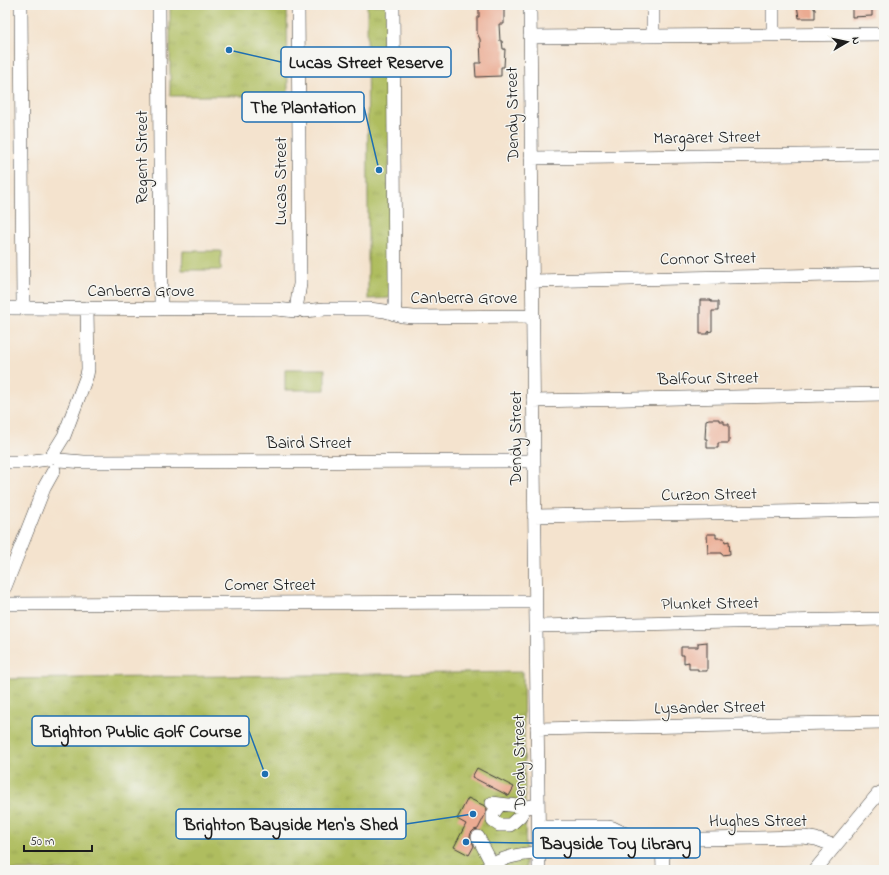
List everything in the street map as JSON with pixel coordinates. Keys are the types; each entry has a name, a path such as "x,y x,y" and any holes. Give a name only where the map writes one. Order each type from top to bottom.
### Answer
{"street":[{"path":"21,5 23,308"},
{"name":"Regent Street","path":"159,5 161,309"},
{"name":"Lucas Street","path":"298,5 300,306"},
{"path":"393,5 394,314"},
{"name":"Dendy Street","path":"530,5 537,729 532,806 539,827 539,870"},
{"path":"653,5 653,36"},
{"path":"773,5 773,35"},
{"path":"530,37 884,34"},
{"name":"Margaret Street","path":"531,158 884,154"},
{"name":"Connor Street","path":"532,281 884,274"},
{"name":"Canberra Grove","path":"5,308 276,309 300,306 325,309 378,310 408,317 533,316"},
{"path":"5,587 87,375 87,308"},
{"name":"Balfour Street","path":"533,401 884,394"},
{"name":"Baird Street","path":"5,462 534,461"},
{"name":"Curzon Street","path":"534,516 884,510"},
{"name":"Comer Street","path":"5,604 536,602"},
{"name":"Plunket Street","path":"536,626 884,619"},
{"name":"Lysander Street","path":"537,729 884,722"},
{"path":"815,870 878,794 884,791"},
{"path":"495,803 532,806 510,825 499,825 493,821 495,803"},
{"name":"Hughes Street","path":"539,827 607,827 614,828 634,838 650,840 804,837 816,839 835,846"},
{"path":"478,838 488,867 515,855 539,853"},
{"path":"662,840 663,870"}],"green space":[{"path":"170,5 287,5 288,96 170,96"},
{"path":"367,5 389,5 390,298 368,299 368,212"},
{"path":"183,251 221,251 221,270 182,270"},
{"path":"285,369 325,369 325,390 285,390"},
{"path":"523,672 526,870 5,870 5,679"}],"building":[{"path":"483,5 504,5 504,24 499,24 500,41 502,41 503,49 505,49 504,67 501,67 501,76 476,77 475,63 481,63 480,39 477,33 477,17 479,17 479,8 483,8"},
{"path":"797,5 814,5 815,18 799,18"},
{"path":"852,5 872,5 872,16 852,17"},
{"path":"700,300 711,300 711,302 718,302 718,311 712,311 712,331 708,332 708,334 700,334"},
{"path":"719,419 719,421 724,421 724,424 729,424 729,443 718,443 718,448 707,448 707,439 705,439 706,420"},
{"path":"707,534 716,534 716,538 724,538 725,542 729,541 730,554 722,555 722,553 708,553"},
{"path":"707,642 707,671 689,669 689,662 684,663 684,655 681,655 681,647 698,647 698,643"},
{"path":"477,768 514,787 509,796 472,777"},
{"path":"468,798 485,806 487,809 478,829 471,833 470,837 474,846 469,855 454,847 466,824 457,819"}],"place":[{"name":"Lucas Street Reserve","path":"229,50"},
{"name":"The Plantation","path":"379,170"},
{"name":"Brighton Public Golf Course","path":"265,774"},
{"name":"Brighton Bayside Men's Shed","path":"473,814"},
{"name":"Bayside Toy Library","path":"466,842"}]}
